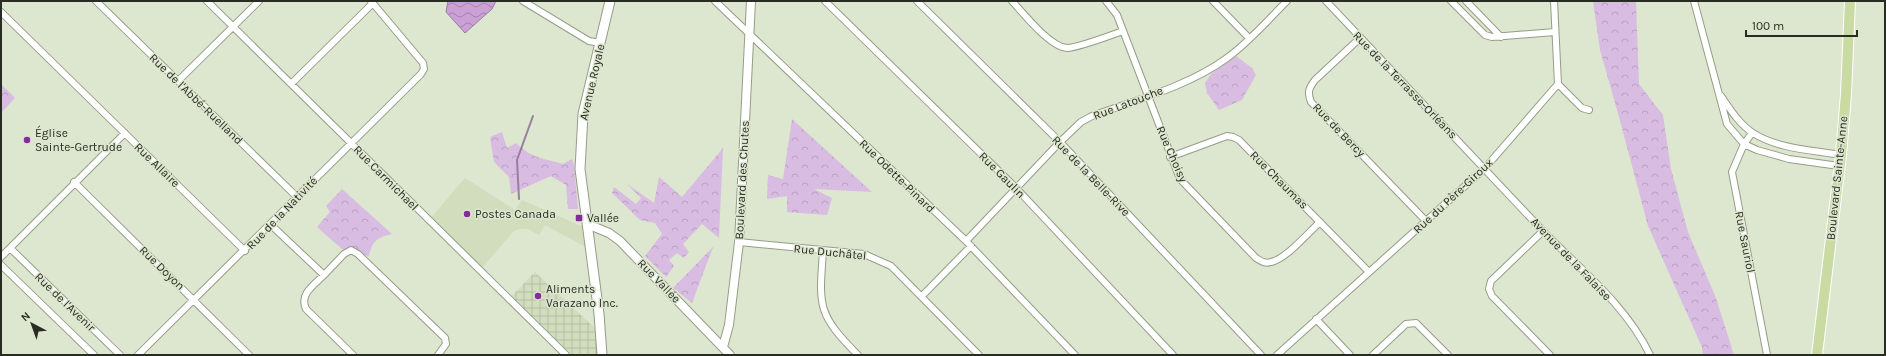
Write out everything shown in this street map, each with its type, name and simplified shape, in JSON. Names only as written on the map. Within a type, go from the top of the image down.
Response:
[{"type":"main road","name":"Avenue Royale","points":[[602,355],[600,314],[580,169],[583,114],[610,1]]},
{"type":"main road","name":"Boulevard Sainte-Anne","points":[[1817,355],[1822,328],[1839,166],[1850,1]]},
{"type":"street","name":"Rue de l'Abbé-Ruelland","points":[[96,1],[297,197]]},
{"type":"street","name":"Rue Carmichael","points":[[207,1],[566,355]]},
{"type":"street","points":[[178,81],[259,1]]},
{"type":"street","points":[[524,1],[589,41],[601,43]]},
{"type":"street","name":"Rue Odette-Pinard","points":[[715,1],[968,244],[1075,355]]},
{"type":"street","name":"Boulevard des Chutes","points":[[724,347],[729,325],[739,242],[751,1]]},
{"type":"street","name":"Rue Gaulin","points":[[825,1],[1016,188],[1174,355]]},
{"type":"street","name":"Rue de la Belle-Rive","points":[[917,1],[1060,142],[1261,355]]},
{"type":"street","points":[[1012,1],[1051,41],[1059,46],[1068,48],[1123,31]]},
{"type":"street","name":"Rue Choisy","points":[[1106,1],[1117,15],[1170,156],[1184,185],[1256,258],[1263,262],[1270,262],[1280,259],[1320,222]]},
{"type":"street","points":[[1213,1],[1249,38]]},
{"type":"street","name":"Rue Latouche","points":[[922,296],[1016,188],[1081,122],[1092,116],[1191,79],[1212,68],[1228,58],[1287,1]]},
{"type":"street","name":"Rue de la Terrasse-Orléans","points":[[1326,1],[1485,168]]},
{"type":"street","points":[[1451,1],[1485,35],[1501,37],[1555,32]]},
{"type":"street","points":[[1466,1],[1501,37]]},
{"type":"street","points":[[1554,1],[1558,84],[1582,108],[1589,110]]},
{"type":"street","points":[[1694,1],[1727,124],[1744,144],[1757,150],[1789,159],[1839,166]]},
{"type":"street","points":[[291,84],[372,2]]},
{"type":"street","name":"Rue de la Nativité","points":[[138,355],[245,251],[297,197],[421,74],[424,69],[423,63],[372,2]]},
{"type":"street","name":"Rue Allaire","points":[[1,12],[245,251]]},
{"type":"street","name":"Rue de Bercy","points":[[1360,38],[1316,80],[1310,87],[1308,94],[1311,102],[1426,221]]},
{"type":"street","name":"Rue du Père-Giroux","points":[[1277,355],[1485,168],[1558,84]]},
{"type":"street","points":[[1718,91],[1738,119],[1752,133],[1773,142],[1791,147],[1840,155]]},
{"type":"street","points":[[1,257],[74,182],[125,133]]},
{"type":"street","name":"Rue Sauriol","points":[[1752,133],[1744,144],[1732,172],[1767,355]]},
{"type":"street","name":"Rue Chaumas","points":[[1170,156],[1227,136],[1234,137],[1239,140],[1369,272]]},
{"type":"street","name":"Avenue de la Falaise","points":[[1485,168],[1543,231],[1625,314],[1641,337],[1650,355]]},
{"type":"street","name":"Rue Doyon","points":[[74,182],[249,355]]},
{"type":"street","name":"Rue Vallée","points":[[587,224],[609,233],[620,241],[724,347]]},
{"type":"street","points":[[270,225],[324,275]]},
{"type":"street","points":[[1543,231],[1491,281],[1489,289],[1492,296],[1550,355]]},
{"type":"street","name":"Rue Duchâtel","points":[[739,242],[864,254],[878,259],[891,266],[979,355]]},
{"type":"street","name":"Rue de l'Avenir","points":[[10,248],[120,355]]},
{"type":"street","points":[[354,355],[306,309],[303,303],[305,294],[344,254],[351,250],[358,254],[445,338],[446,344],[438,355]]},
{"type":"street","points":[[823,251],[822,304],[827,319],[837,334],[858,355]]},
{"type":"street","name":"Rue de l'Avenir","points":[[1,265],[94,355]]},
{"type":"street","points":[[1316,320],[1350,355]]},
{"type":"street","points":[[1373,355],[1406,324],[1412,322],[1416,324],[1448,355]]},
{"type":"street","points":[[724,347],[730,355]]},
{"type":"shaded area","points":[[465,178],[515,210],[522,200],[588,229],[591,250],[545,225],[539,235],[528,229],[520,229],[514,231],[480,270],[429,220]]},
{"type":"shaded area","points":[[535,272],[601,334],[602,355],[566,355],[509,299]]},
{"type":"green space","points":[[1593,1],[1636,1],[1639,84],[1663,115],[1671,169],[1688,232],[1716,298],[1734,355],[1703,355],[1702,347],[1648,226],[1600,50]]},
{"type":"green space","points":[[1236,56],[1252,68],[1256,75],[1242,100],[1219,110],[1207,93],[1205,83],[1211,74]]},
{"type":"green space","points":[[1,84],[15,98],[1,113]]},
{"type":"green space","points":[[792,119],[872,192],[814,189],[832,198],[827,215],[787,212],[787,196],[767,199],[768,175],[783,179]]},
{"type":"green space","points":[[502,132],[507,148],[516,143],[533,155],[563,164],[572,159],[574,165],[578,209],[568,209],[566,185],[551,176],[511,194],[509,177],[494,162],[490,137]]},
{"type":"green space","points":[[723,148],[719,238],[702,224],[683,244],[689,252],[684,258],[677,253],[669,260],[674,266],[666,277],[645,256],[662,234],[655,223],[640,220],[612,193],[614,187],[636,204],[641,198],[627,184],[654,203],[659,177],[682,197]]},
{"type":"green space","points":[[342,189],[392,234],[376,240],[369,256],[342,249],[317,227],[330,212],[326,206]]},
{"type":"green space","points":[[713,247],[692,303],[673,288]]},
{"type":"water","points":[[448,1],[496,1],[492,9],[465,33],[446,12]]},
{"type":"waterway","points":[[519,199],[517,160],[533,116]]},
{"type":"place","name":"Église Sainte-Gertrude","points":[[27,140]]},
{"type":"place","name":"Postes Canada","points":[[467,214]]},
{"type":"place","name":"Vallée","points":[[579,218]]},
{"type":"place","name":"Aliments Varazano Inc.","points":[[538,296]]}]
